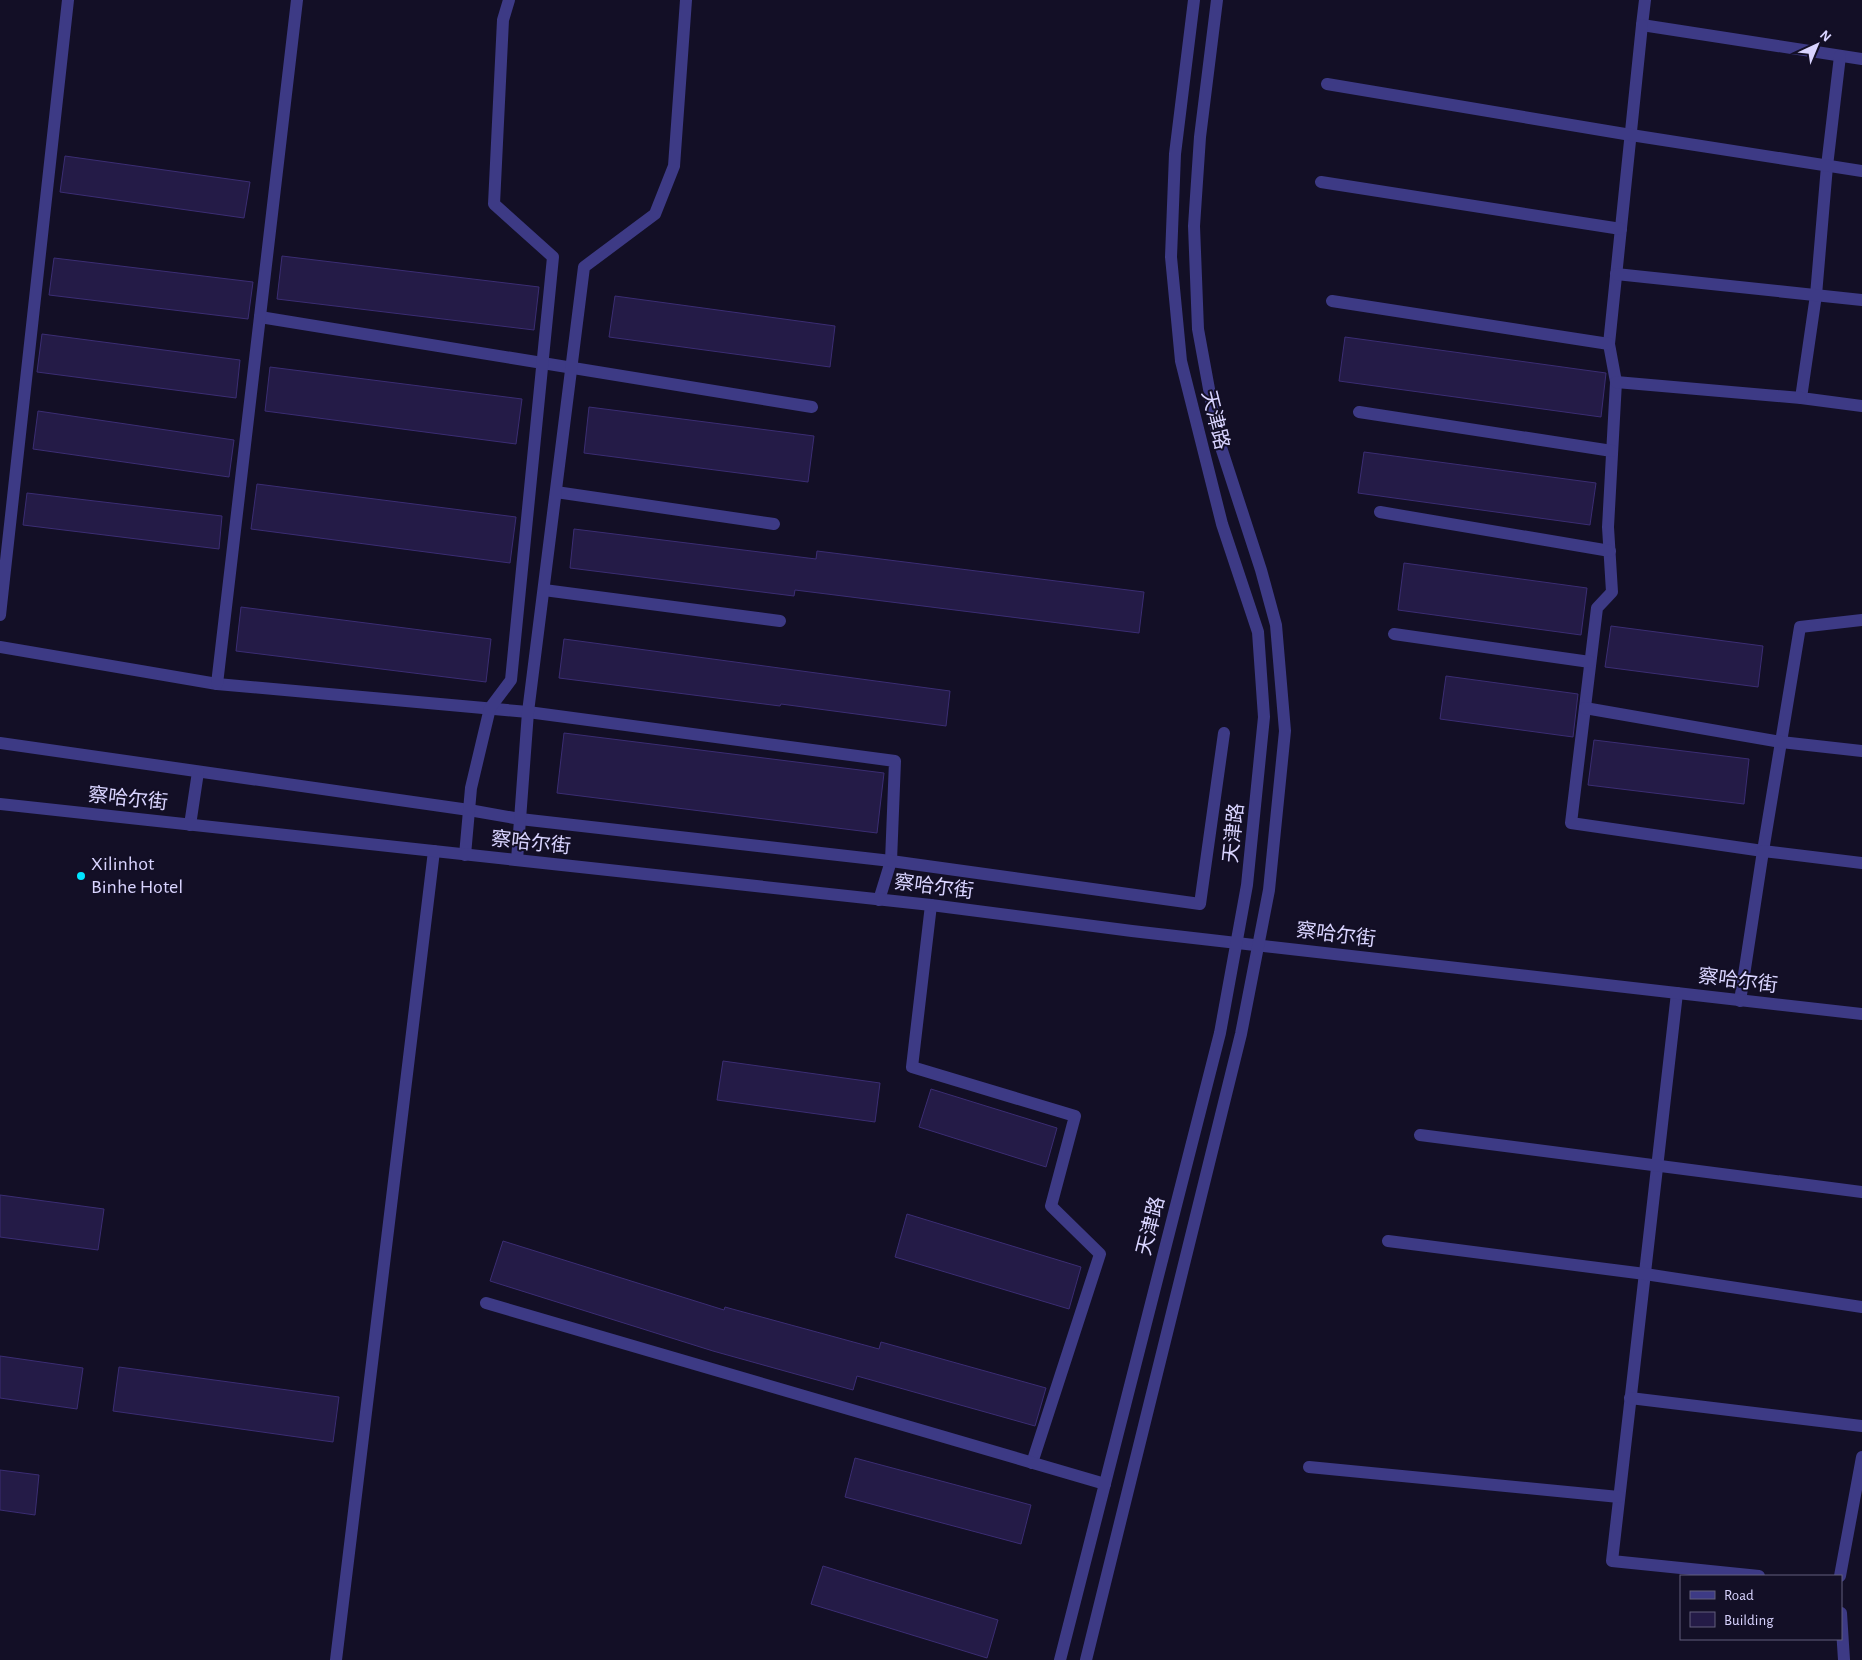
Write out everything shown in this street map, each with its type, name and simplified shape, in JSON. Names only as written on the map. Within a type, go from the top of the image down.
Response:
[{"type":"street","points":[[0,615],[68,0]]},
{"type":"street","points":[[217,684],[297,0]]},
{"type":"street","points":[[465,855],[471,788],[490,708],[512,680],[552,257],[494,204],[503,20],[509,0]]},
{"type":"street","points":[[517,860],[528,712],[584,267],[656,214],[674,166],[686,0]]},
{"type":"street","name":"天津路","points":[[1060,1660],[1220,1033],[1248,885],[1264,717],[1258,632],[1222,524],[1181,361],[1172,257],[1175,154],[1194,0]]},
{"type":"street","name":"天津路","points":[[1086,1660],[1241,1034],[1270,890],[1285,731],[1276,625],[1261,570],[1218,438],[1198,329],[1194,226],[1200,137],[1217,0]]},
{"type":"street","points":[[1645,0],[1609,344],[1616,382],[1608,527],[1612,592],[1597,608],[1571,823],[1763,851],[1862,863]]},
{"type":"street","points":[[1642,25],[1862,59]]},
{"type":"street","points":[[1800,398],[1816,295],[1827,166],[1840,56]]},
{"type":"street","points":[[1327,84],[1630,135],[1862,171]]},
{"type":"street","points":[[1321,182],[1621,229]]},
{"type":"street","points":[[1616,274],[1862,300]]},
{"type":"street","points":[[1332,300],[1609,344]]},
{"type":"street","points":[[260,317],[812,407]]},
{"type":"street","points":[[1616,382],[1800,398],[1862,406]]},
{"type":"street","points":[[1359,412],[1612,451]]},
{"type":"street","points":[[556,492],[774,524]]},
{"type":"street","points":[[1380,512],[1610,551]]},
{"type":"street","points":[[544,590],[780,621]]},
{"type":"street","points":[[1740,1001],[1800,627],[1862,620]]},
{"type":"street","points":[[1394,634],[1590,662]]},
{"type":"street","points":[[0,647],[217,684],[528,712],[895,761],[891,861],[879,900]]},
{"type":"street","points":[[1585,708],[1781,742],[1862,751]]},
{"type":"street","points":[[0,744],[469,810],[520,819],[891,861],[1200,904],[1224,734]]},
{"type":"street","points":[[190,825],[198,772]]},
{"type":"street","name":"察哈尔街","points":[[0,804],[931,905],[1236,943],[1862,1014]]},
{"type":"street","points":[[336,1660],[434,851]]},
{"type":"street","points":[[931,905],[912,1067],[1075,1116],[1050,1206],[1100,1254],[1032,1462]]},
{"type":"street","points":[[1677,993],[1612,1561],[1750,1575]]},
{"type":"street","points":[[1420,1135],[1862,1192]]},
{"type":"street","points":[[1388,1241],[1645,1274],[1862,1307]]},
{"type":"street","points":[[486,1303],[1105,1484]]},
{"type":"street","points":[[1630,1398],[1862,1426]]},
{"type":"street","points":[[1840,1575],[1862,1457]]},
{"type":"street","points":[[1309,1467],[1619,1498]]},
{"type":"street","points":[[1842,1629],[1844,1660]]},
{"type":"building","points":[[65,156],[250,182],[244,218],[60,192]]},
{"type":"building","points":[[282,256],[539,287],[534,330],[277,299]]},
{"type":"building","points":[[54,258],[253,282],[248,319],[49,295]]},
{"type":"building","points":[[615,296],[835,326],[830,367],[609,337]]},
{"type":"building","points":[[42,334],[240,360],[236,398],[37,372]]},
{"type":"building","points":[[1345,337],[1606,373],[1601,417],[1339,381]]},
{"type":"building","points":[[270,367],[522,399],[516,444],[265,411]]},
{"type":"building","points":[[589,407],[814,436],[808,482],[584,453]]},
{"type":"building","points":[[38,411],[234,440],[229,477],[33,449]]},
{"type":"building","points":[[1364,452],[1596,483],[1590,525],[1358,493]]},
{"type":"building","points":[[257,484],[516,517],[510,563],[251,529]]},
{"type":"building","points":[[27,493],[222,516],[219,549],[23,525]]},
{"type":"building","points":[[574,529],[816,559],[817,551],[1144,592],[1139,633],[795,590],[794,596],[570,568]]},
{"type":"building","points":[[1404,563],[1587,588],[1581,635],[1398,610]]},
{"type":"building","points":[[241,607],[491,639],[486,682],[236,651]]},
{"type":"building","points":[[1611,626],[1763,646],[1758,687],[1605,667]]},
{"type":"building","points":[[564,639],[950,691],[946,726],[781,704],[780,706],[559,678]]},
{"type":"building","points":[[1446,676],[1578,694],[1573,737],[1440,719]]},
{"type":"building","points":[[564,733],[884,773],[877,833],[557,793]]},
{"type":"building","points":[[1594,740],[1749,759],[1744,804],[1588,785]]},
{"type":"building","points":[[723,1061],[880,1083],[875,1122],[717,1100]]},
{"type":"building","points":[[931,1089],[1057,1128],[1046,1167],[919,1127]]},
{"type":"building","points":[[0,1195],[104,1209],[98,1250],[0,1237]]},
{"type":"building","points":[[907,1214],[1081,1267],[1069,1309],[895,1257]]},
{"type":"building","points":[[503,1241],[724,1310],[725,1307],[879,1349],[881,1342],[1046,1388],[1035,1426],[857,1376],[853,1390],[713,1351],[490,1281]]},
{"type":"building","points":[[0,1356],[83,1368],[77,1409],[0,1398]]},
{"type":"building","points":[[119,1367],[339,1397],[333,1442],[113,1411]]},
{"type":"building","points":[[855,1458],[1031,1505],[1021,1544],[845,1497]]},
{"type":"building","points":[[0,1470],[39,1475],[35,1515],[0,1510]]},
{"type":"building","points":[[823,1566],[998,1620],[987,1658],[811,1604]]},
{"type":"place","name":"Xilinhot Binhe Hotel","points":[[81,876]]}]
